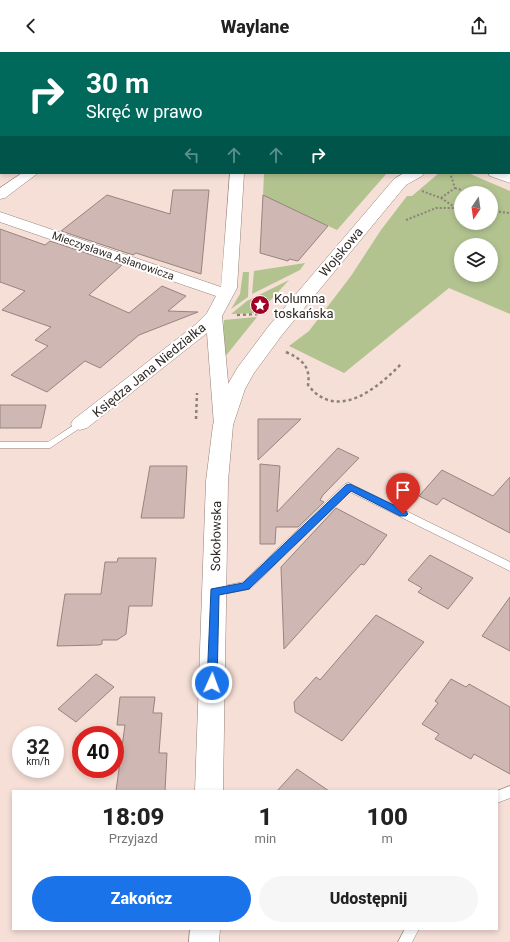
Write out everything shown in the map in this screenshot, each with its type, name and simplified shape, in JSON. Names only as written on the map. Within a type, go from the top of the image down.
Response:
[{"type":"street","points":[[0,195],[30,174]]},
{"type":"street","name":"Księdza Jana Niedziałka","points":[[80,424],[201,329],[223,316],[226,294],[229,288],[237,174]]},
{"type":"street","name":"Wojskowa","points":[[223,425],[235,389],[245,372],[266,344],[399,177],[412,174]]},
{"type":"street","points":[[498,174],[510,179]]},
{"type":"street","name":"Mieczysława Asłanowicza","points":[[0,217],[226,294]]},
{"type":"street","points":[[223,316],[223,425]]},
{"type":"street","name":"Sokołowska","points":[[209,790],[217,481],[223,425]]},
{"type":"street","points":[[204,942],[205,930]]},
{"type":"lane","points":[[0,445],[50,444],[80,424]]},
{"type":"lane","points":[[214,592],[246,586],[350,487],[510,567]]},
{"type":"lane","points":[[498,797],[510,792]]},
{"type":"lane","points":[[405,942],[411,930]]},
{"type":"path","points":[[450,174],[454,186]]},
{"type":"path","points":[[441,198],[454,189]]},
{"type":"path","points":[[418,190],[441,198],[454,207]]},
{"type":"path","points":[[406,220],[436,208],[454,208]]},
{"type":"path","points":[[498,212],[510,213]]},
{"type":"path","points":[[223,316],[261,314]]},
{"type":"path","points":[[266,344],[292,354],[307,364],[310,372],[308,385],[318,396],[328,400],[357,400],[382,384],[402,363]]},
{"type":"green space","points":[[264,174],[386,174],[337,230],[263,196]]},
{"type":"green space","points":[[438,174],[470,174],[510,191],[510,314],[449,288],[344,373],[289,346],[309,331],[351,276],[381,230],[407,196],[412,196]]},
{"type":"green space","points":[[305,263],[300,270],[252,294],[254,271]]},
{"type":"green space","points":[[243,272],[249,272],[248,297],[231,309],[240,294]]},
{"type":"green space","points":[[289,280],[267,304],[255,303],[254,308],[263,309],[259,313],[231,314],[247,301]]},
{"type":"green space","points":[[257,317],[224,358],[222,338],[224,320]]},
{"type":"building","points":[[173,190],[209,190],[201,274],[136,253],[133,255],[61,231],[107,195],[170,214]]},
{"type":"building","points":[[263,195],[328,226],[298,261],[289,259],[288,261],[260,253]]},
{"type":"building","points":[[0,229],[45,245],[50,241],[122,265],[89,295],[129,313],[162,286],[186,296],[168,311],[198,312],[139,335],[100,368],[85,361],[47,392],[11,375],[48,346],[35,340],[51,327],[2,310],[25,291],[0,282]]},
{"type":"building","points":[[0,405],[46,405],[41,428],[0,428]]},
{"type":"building","points":[[258,419],[301,419],[258,460]]},
{"type":"building","points":[[338,448],[359,458],[323,495],[320,500],[324,502],[298,527],[276,527],[275,544],[260,544],[260,464],[280,466],[277,512]]},
{"type":"building","points":[[150,466],[187,466],[184,518],[141,518]]},
{"type":"building","points":[[442,470],[493,496],[510,477],[510,533],[443,498],[437,505],[419,496]]},
{"type":"building","points":[[336,508],[387,535],[364,565],[361,564],[284,649],[281,567]]},
{"type":"building","points":[[430,555],[473,578],[448,609],[418,592],[422,588],[408,580]]},
{"type":"building","points":[[118,558],[156,558],[152,606],[129,606],[126,634],[117,640],[102,640],[102,644],[99,645],[57,646],[65,594],[101,594],[105,562],[117,562]]},
{"type":"building","points":[[510,597],[510,651],[482,636]]},
{"type":"building","points":[[376,615],[424,642],[342,741],[295,712],[294,702],[316,677],[320,680]]},
{"type":"building","points":[[96,674],[114,687],[76,722],[58,709]]},
{"type":"building","points":[[451,679],[466,687],[469,684],[510,707],[510,774],[474,754],[471,759],[435,739],[439,734],[422,724],[438,703],[435,701]]},
{"type":"building","points":[[120,697],[155,697],[153,713],[162,713],[159,753],[167,753],[165,790],[116,790],[118,778],[124,778],[125,725],[117,725]]},
{"type":"building","points":[[297,769],[328,790],[278,790]]},
{"type":"place","name":"Kolumna toskańska","points":[[260,305]]},
{"type":"route","points":[[212,683],[214,592],[246,586],[350,487],[403,514]]}]
